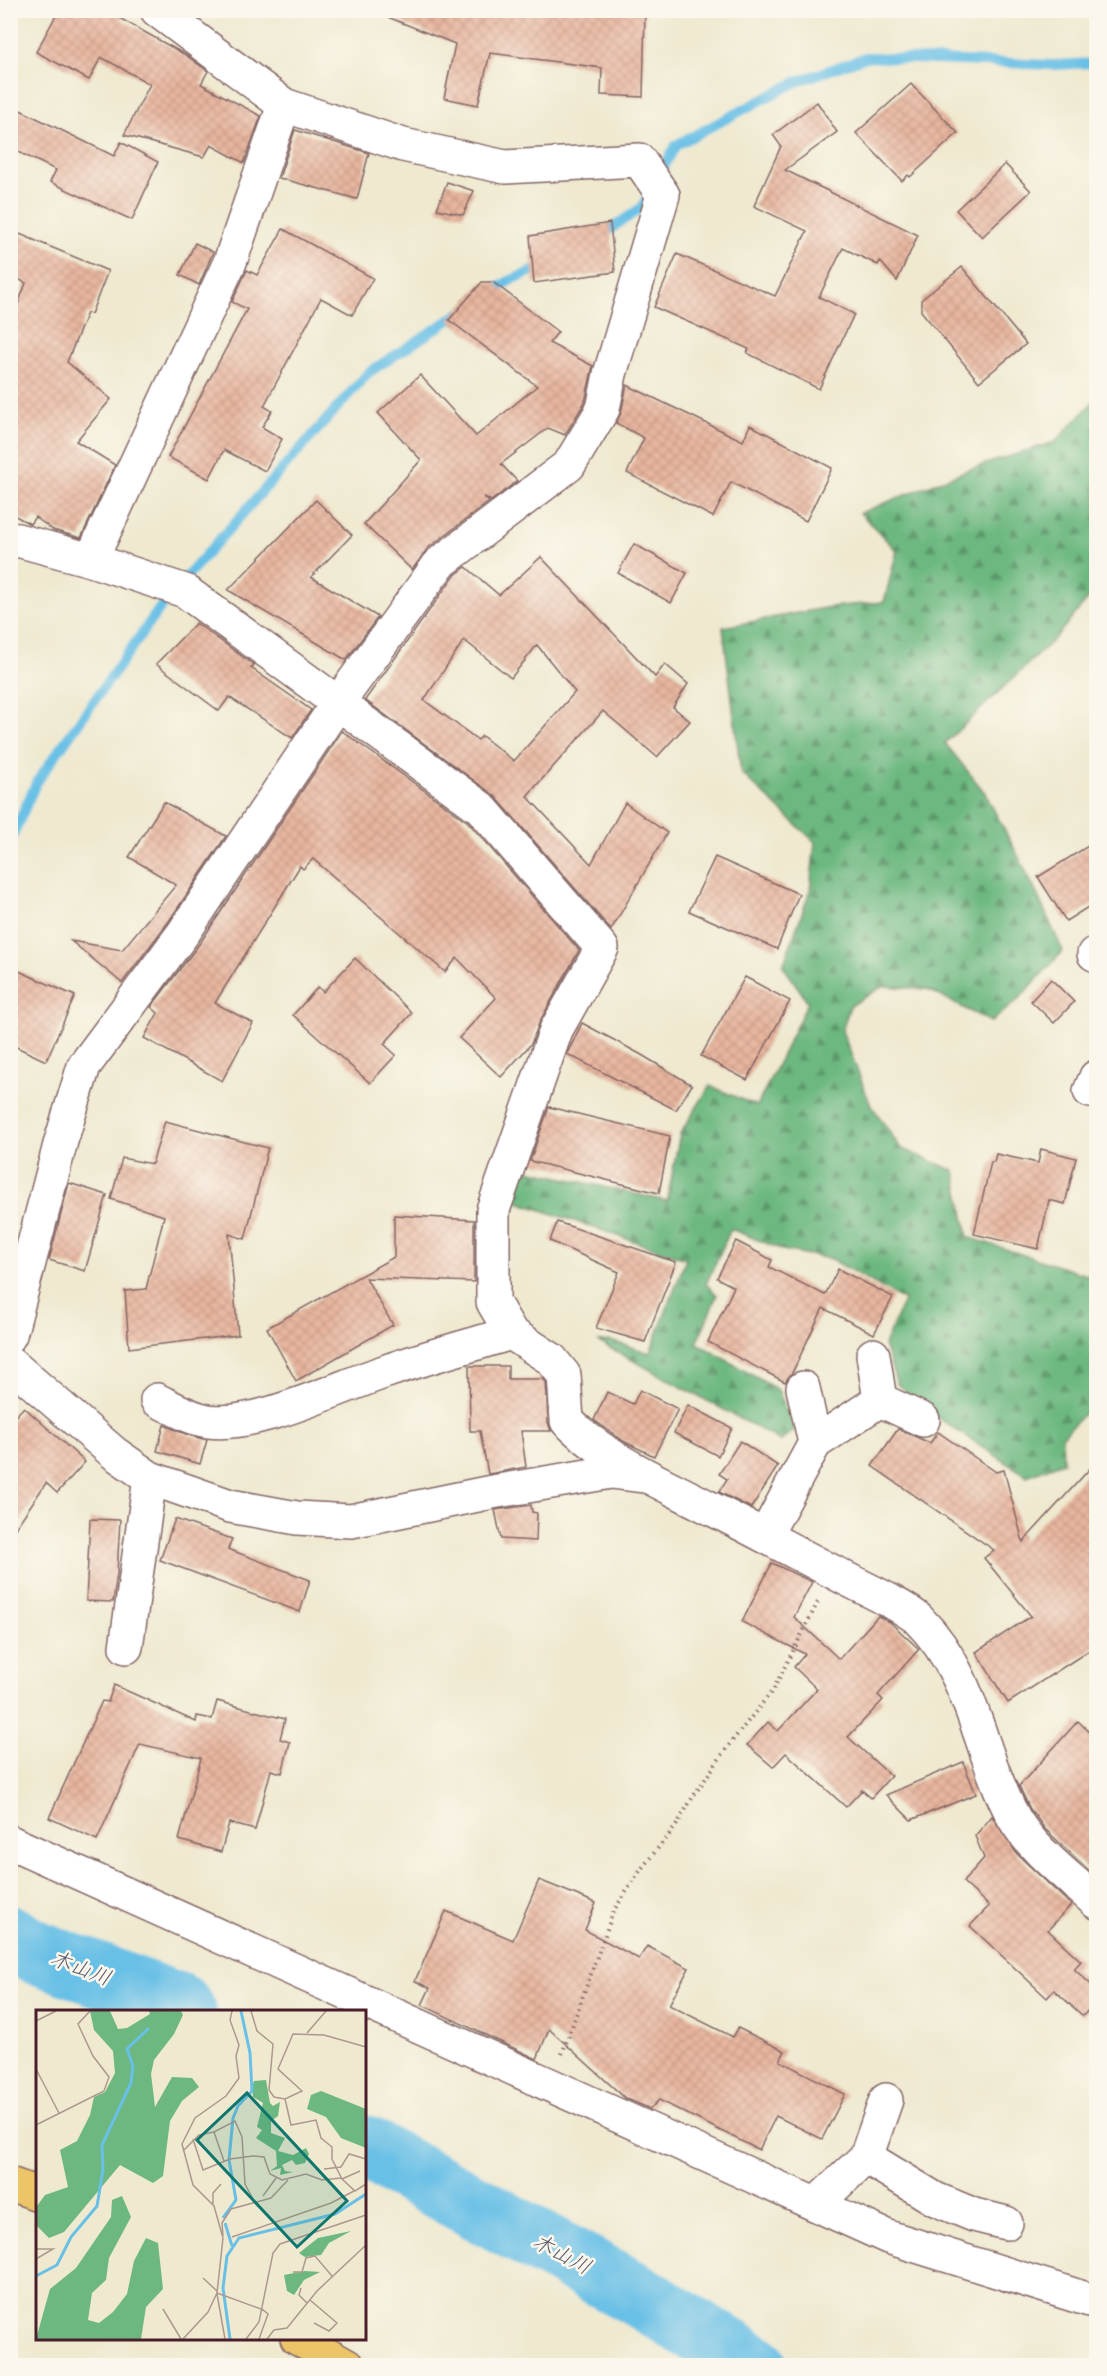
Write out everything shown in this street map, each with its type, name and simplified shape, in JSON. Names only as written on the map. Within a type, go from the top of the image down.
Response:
[{"type":"main road","points":[[10,2184],[36,2193]]},
{"type":"main road","points":[[301,2340],[347,2366]]},
{"type":"street","points":[[10,1335],[61,1141],[84,1066],[196,914],[338,703],[440,562],[569,465],[603,409],[610,374],[663,195],[639,160],[505,167],[403,144],[284,105],[158,10]]},
{"type":"street","points":[[91,560],[230,262],[284,105]]},
{"type":"street","points":[[10,538],[91,560],[185,591],[481,808],[602,948],[556,1030],[493,1210],[494,1302],[511,1333],[551,1359],[564,1376],[567,1421],[585,1439],[604,1452],[916,1618],[946,1652],[962,1682],[998,1786],[1016,1820],[1039,1848],[1096,1902]]},
{"type":"street","points":[[157,1400],[180,1412],[208,1421],[237,1421],[267,1414],[385,1371],[511,1333]]},
{"type":"street","points":[[873,1355],[880,1400]]},
{"type":"street","points":[[10,1363],[114,1453],[150,1478],[230,1506],[297,1518],[351,1521],[492,1492],[611,1472],[651,1477]]},
{"type":"street","points":[[804,1388],[815,1443]]},
{"type":"street","points":[[765,1536],[815,1443],[880,1400]]},
{"type":"street","points":[[880,1400],[923,1420]]},
{"type":"street","points":[[126,1647],[150,1478]]},
{"type":"street","points":[[10,1842],[888,2237],[1096,2302]]},
{"type":"street","points":[[816,2204],[866,2157],[886,2100]]},
{"type":"street","points":[[866,2157],[935,2199],[974,2215],[1006,2223]]},
{"type":"path","points":[[550,2085],[614,1910],[642,1868],[676,1826],[694,1795],[729,1745],[772,1690],[834,1573]]},
{"type":"green space","points":[[1096,399],[1096,592],[1055,638],[945,743],[985,793],[1028,875],[1063,951],[1018,1000],[991,1022],[927,989],[883,986],[850,1006],[842,1031],[870,1103],[900,1148],[955,1171],[968,1237],[1096,1278],[1096,1405],[1094,1403],[1062,1437],[1063,1462],[1027,1476],[933,1415],[897,1384],[884,1345],[904,1300],[831,1259],[783,1250],[731,1229],[706,1284],[717,1295],[697,1343],[778,1390],[795,1430],[781,1441],[599,1342],[611,1341],[650,1353],[686,1259],[515,1201],[523,1169],[667,1201],[680,1134],[710,1086],[757,1106],[808,1002],[783,966],[810,891],[815,842],[741,773],[723,627],[830,607],[884,602],[897,551],[860,513],[970,469],[1055,442]]},
{"type":"building","points":[[59,10],[126,10],[121,19],[184,54],[208,71],[201,84],[261,116],[244,163],[211,145],[204,157],[124,135],[150,84],[101,57],[89,80],[36,52]]},
{"type":"building","points":[[375,10],[645,10],[643,97],[601,95],[602,68],[490,53],[478,105],[444,98],[455,44],[375,12]]},
{"type":"building","points":[[911,84],[958,133],[910,177],[908,175],[902,181],[856,133]]},
{"type":"building","points":[[817,102],[837,132],[785,170],[918,235],[897,281],[880,261],[878,265],[843,248],[819,297],[854,314],[819,389],[747,353],[749,349],[654,307],[677,254],[775,296],[807,231],[754,206],[781,146],[773,135]]},
{"type":"building","points":[[10,105],[114,156],[121,142],[158,162],[132,220],[50,182],[56,170],[10,148]]},
{"type":"building","points":[[295,130],[369,153],[357,199],[279,178]]},
{"type":"building","points":[[1005,164],[1031,191],[982,237],[956,210]]},
{"type":"building","points":[[447,182],[474,191],[463,215],[437,209]]},
{"type":"building","points":[[610,223],[615,272],[534,283],[530,236]]},
{"type":"building","points":[[283,229],[373,278],[352,315],[321,298],[264,406],[272,411],[262,427],[282,439],[265,471],[224,450],[209,479],[168,457],[247,309],[232,302],[247,270],[257,275]]},
{"type":"building","points":[[10,230],[108,271],[91,314],[87,313],[67,362],[111,399],[76,441],[115,465],[81,538],[53,530],[35,517],[30,524],[10,513],[10,325],[26,283],[10,275]]},
{"type":"building","points":[[195,243],[213,252],[199,285],[180,275]]},
{"type":"building","points":[[962,267],[1026,344],[979,382],[921,311],[921,300]]},
{"type":"building","points":[[482,282],[493,282],[558,332],[549,343],[593,366],[585,402],[565,435],[548,428],[501,464],[517,481],[491,501],[483,496],[489,502],[428,548],[412,570],[364,524],[421,460],[378,413],[420,375],[476,436],[537,386],[449,320]]},
{"type":"building","points":[[627,385],[743,441],[750,425],[832,468],[806,521],[731,482],[713,517],[627,473],[644,438],[616,423],[621,413]]},
{"type":"building","points":[[316,500],[352,535],[311,577],[378,617],[346,660],[228,590]]},
{"type":"building","points":[[634,544],[687,573],[671,603],[618,573]]},
{"type":"building","points":[[541,557],[655,677],[665,664],[688,684],[673,707],[690,721],[657,757],[603,711],[527,796],[591,864],[625,803],[667,833],[611,930],[495,796],[365,700],[454,576],[466,567],[499,595]],"holes":[[[464,640],[511,678],[537,645],[575,692],[514,761],[482,736],[478,740],[424,700]]]},
{"type":"building","points":[[196,623],[254,665],[251,668],[311,710],[292,738],[229,697],[219,711],[156,664]]},
{"type":"building","points":[[342,731],[468,822],[579,950],[540,1021],[531,1044],[501,1077],[459,1038],[496,998],[457,958],[445,972],[313,859],[303,869],[300,866],[215,1003],[253,1023],[222,1081],[144,1038],[158,1013],[151,1007],[200,943]]},
{"type":"building","points":[[164,802],[226,836],[169,921],[122,983],[71,941],[122,950],[176,885],[129,857]]},
{"type":"building","points":[[1096,841],[1096,902],[1066,921],[1038,877]]},
{"type":"building","points":[[715,857],[799,894],[777,949],[689,911]]},
{"type":"building","points":[[355,958],[412,1013],[384,1044],[396,1055],[370,1083],[293,1015],[318,987],[323,992]]},
{"type":"building","points":[[10,967],[75,996],[46,1061],[10,1044]]},
{"type":"building","points":[[745,977],[790,1001],[747,1080],[701,1056]]},
{"type":"building","points":[[1051,979],[1074,1002],[1054,1023],[1031,1001]]},
{"type":"building","points":[[582,1023],[692,1085],[676,1110],[567,1054]]},
{"type":"building","points":[[549,1107],[670,1136],[659,1193],[530,1161]]},
{"type":"building","points":[[165,1121],[268,1148],[245,1239],[229,1234],[238,1335],[129,1348],[125,1291],[146,1289],[164,1216],[111,1199],[122,1158],[152,1164]]},
{"type":"building","points":[[1041,1149],[1076,1158],[1065,1204],[1049,1200],[1038,1249],[974,1234],[991,1162],[994,1162],[996,1154],[1038,1163]]},
{"type":"building","points":[[69,1183],[107,1195],[85,1271],[49,1260]]},
{"type":"building","points":[[394,1215],[474,1220],[474,1282],[366,1278],[393,1325],[296,1381],[267,1328],[394,1257]]},
{"type":"building","points":[[557,1222],[676,1262],[645,1342],[596,1328],[619,1272],[550,1241]]},
{"type":"building","points":[[736,1241],[772,1260],[769,1267],[825,1295],[838,1269],[893,1297],[874,1334],[823,1308],[792,1373],[785,1382],[708,1342],[734,1287],[717,1278]]},
{"type":"building","points":[[469,1366],[508,1366],[508,1379],[543,1379],[546,1382],[548,1422],[551,1431],[521,1431],[526,1467],[488,1474],[480,1431],[470,1431]]},
{"type":"building","points":[[640,1390],[678,1409],[654,1456],[625,1442],[594,1420],[607,1392],[633,1404]]},
{"type":"building","points":[[688,1405],[732,1428],[718,1456],[674,1433]]},
{"type":"building","points":[[24,1407],[85,1462],[57,1493],[46,1483],[10,1536],[10,1422]]},
{"type":"building","points":[[164,1425],[207,1440],[200,1464],[157,1451]]},
{"type":"building","points":[[898,1429],[930,1443],[938,1432],[996,1472],[1004,1470],[1023,1542],[1096,1462],[1096,1646],[1008,1703],[976,1652],[1031,1616],[984,1558],[994,1550],[872,1466]]},
{"type":"building","points":[[740,1441],[778,1466],[751,1508],[719,1492],[727,1479],[719,1474]]},
{"type":"building","points":[[531,1505],[532,1512],[537,1513],[536,1541],[501,1539],[495,1510]]},
{"type":"building","points":[[90,1519],[120,1520],[113,1602],[86,1601]]},
{"type":"building","points":[[175,1519],[232,1539],[228,1549],[310,1580],[300,1612],[160,1560]]},
{"type":"building","points":[[772,1563],[812,1582],[794,1617],[839,1659],[878,1616],[890,1622],[919,1649],[878,1695],[883,1700],[848,1737],[891,1776],[871,1798],[862,1790],[846,1807],[786,1753],[773,1767],[747,1745],[768,1722],[778,1731],[817,1689],[794,1667],[805,1654],[742,1622]]},
{"type":"building","points":[[114,1685],[196,1722],[197,1716],[212,1719],[217,1701],[285,1719],[280,1739],[290,1742],[282,1773],[271,1770],[255,1830],[229,1823],[221,1852],[179,1840],[201,1758],[140,1744],[97,1840],[49,1818],[102,1701],[108,1702]]},
{"type":"building","points":[[1078,1721],[1096,1738],[1096,1877],[1045,1829],[1030,1809],[1019,1786]]},
{"type":"building","points":[[963,1762],[976,1794],[911,1820],[886,1795]]},
{"type":"building","points":[[992,1816],[1017,1854],[1071,1905],[1048,1930],[1081,1961],[1074,1969],[1096,1989],[1096,2001],[1083,2016],[1054,1990],[1047,1998],[970,1926],[989,1906],[963,1882],[984,1858],[975,1836]]},
{"type":"building","points":[[539,1880],[596,1903],[585,1930],[639,1959],[647,1946],[689,1968],[669,2005],[733,2037],[738,2028],[785,2051],[780,2061],[845,2094],[822,2139],[776,2116],[759,2150],[659,2100],[650,2109],[625,2098],[549,2029],[537,2059],[422,2005],[430,1988],[415,1981],[446,1911],[513,1940]]},
{"type":"waterway","points":[[657,179],[676,145],[796,82],[866,57],[1052,65],[1096,63]]},
{"type":"waterway","points":[[599,237],[641,208],[650,193]]},
{"type":"waterway","points":[[488,295],[509,281],[546,265]]},
{"type":"waterway","points":[[10,842],[36,783],[164,602],[368,373],[460,313]]},
{"type":"waterway","name":"木山川","points":[[10,1937],[34,1951],[179,2005],[183,2010]]},
{"type":"waterway","name":"木山川","points":[[366,2148],[636,2294],[756,2366]]}]
